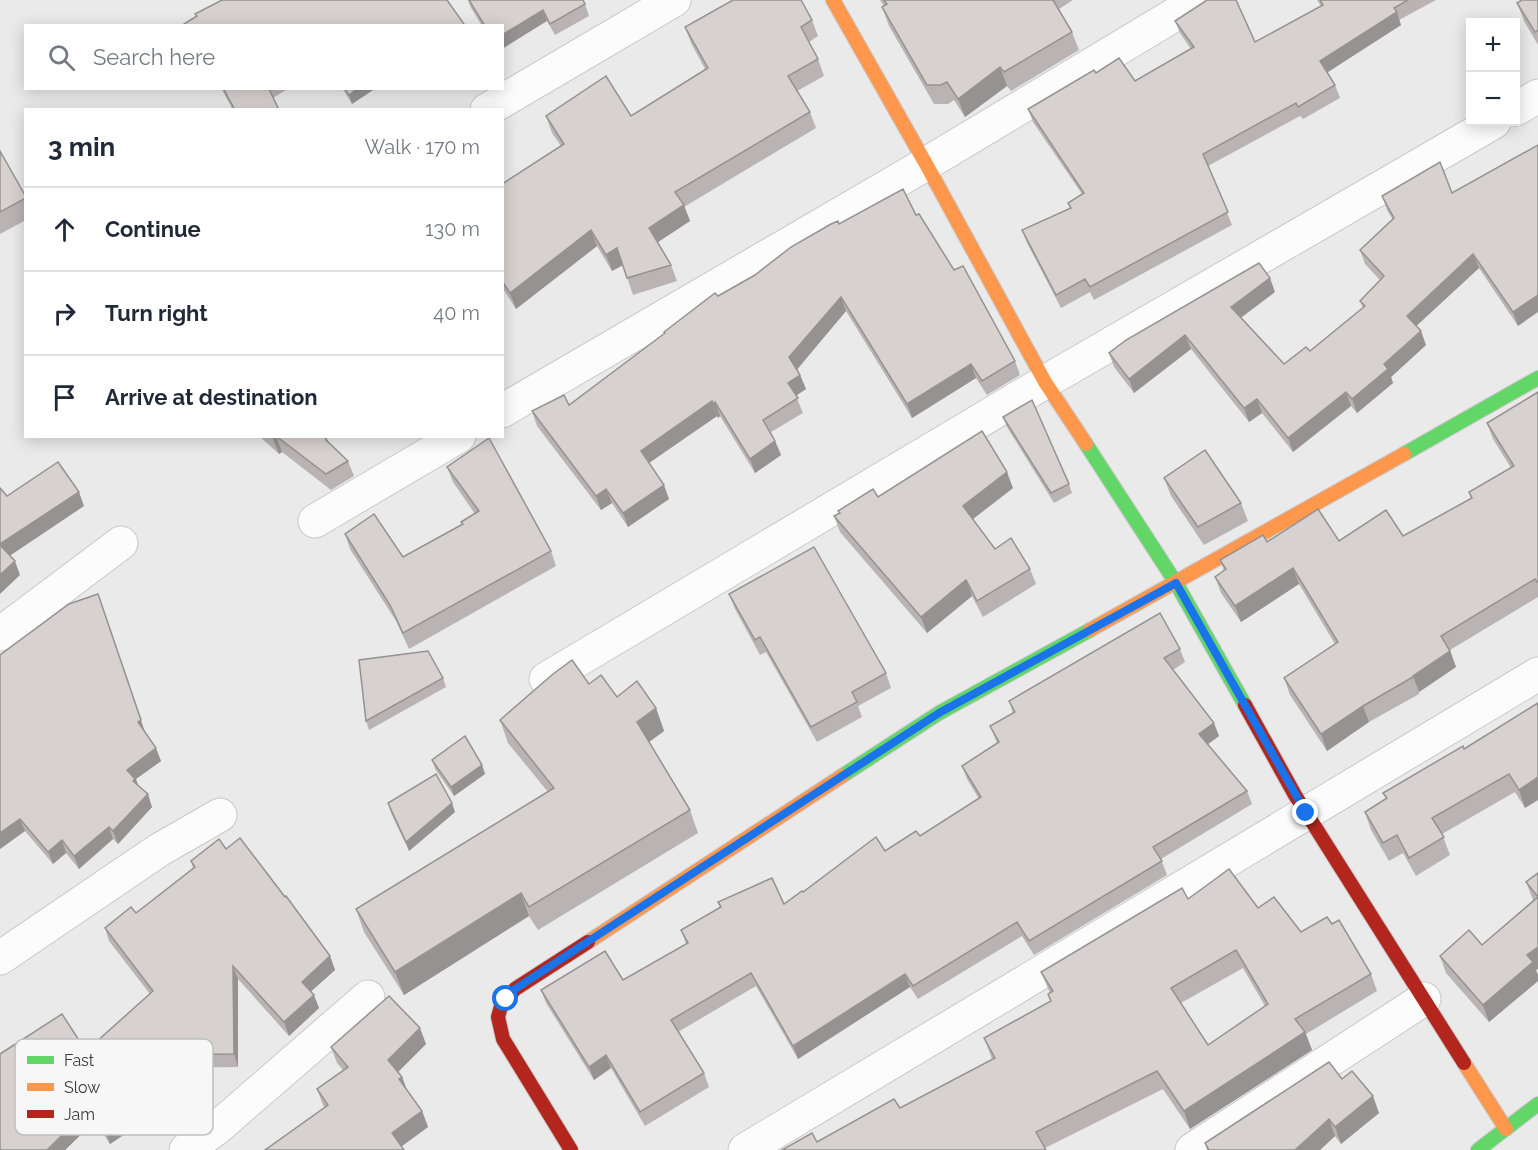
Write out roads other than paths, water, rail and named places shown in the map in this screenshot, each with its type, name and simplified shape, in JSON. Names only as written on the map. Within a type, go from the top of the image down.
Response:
[{"type":"main road","points":[[833,0],[1045,382],[1176,583],[1306,813],[1506,1129]]},
{"type":"main road","points":[[571,1150],[502,1039],[497,1023],[500,1007],[515,989],[939,713],[1176,583],[1538,378]]},
{"type":"main road","points":[[1478,1150],[1538,1104]]},
{"type":"street","points":[[490,108],[674,0]]},
{"type":"street","points":[[504,410],[926,164],[1199,0]]},
{"type":"street","points":[[1520,106],[1538,96]]},
{"type":"street","points":[[546,679],[1045,382],[1487,126]]},
{"type":"street","points":[[315,521],[456,438]]},
{"type":"street","points":[[0,634],[121,543]]},
{"type":"street","points":[[745,1150],[1538,674]]},
{"type":"street","points":[[0,958],[159,850],[220,815]]},
{"type":"street","points":[[213,1131],[368,997]]},
{"type":"street","points":[[1192,1150],[1424,999]]},
{"type":"street","points":[[186,1150],[207,1135]]}]
